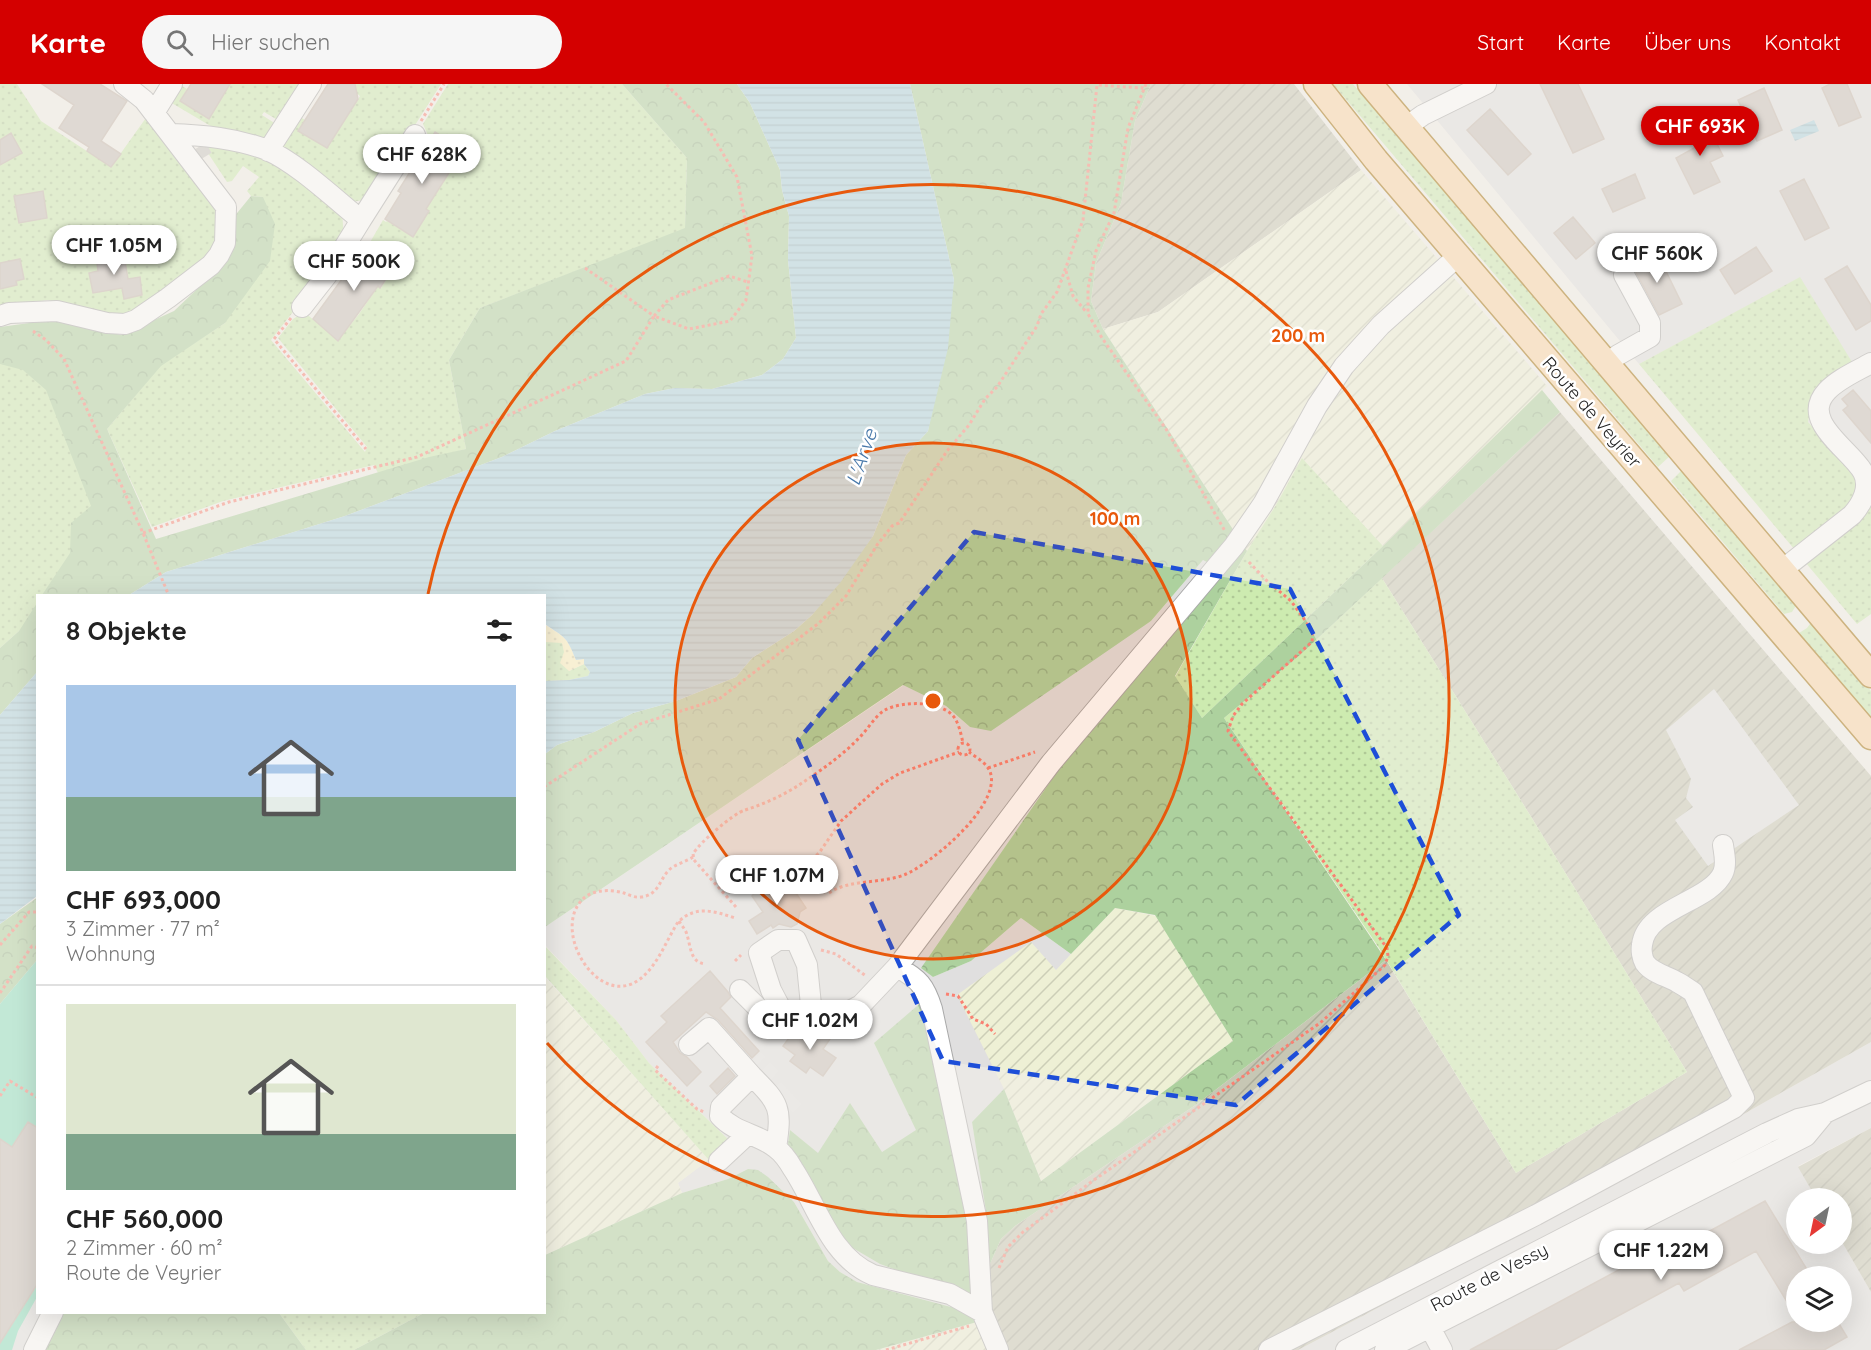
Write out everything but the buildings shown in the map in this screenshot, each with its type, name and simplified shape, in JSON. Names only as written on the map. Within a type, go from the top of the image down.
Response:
[{"type":"main road","name":"Route de Veyrier","points":[[1316,84],[1376,160],[1871,737]]},
{"type":"main road","points":[[1370,84],[1871,675]]},
{"type":"main road","points":[[1779,629],[1793,625],[1805,614],[1810,603]]},
{"type":"street","points":[[0,316],[9,313],[57,312],[107,323],[125,324],[136,320],[160,304],[211,265],[219,255],[225,243],[226,207],[149,106],[124,84]]},
{"type":"street","points":[[149,106],[172,84]]},
{"type":"street","points":[[268,151],[311,84]]},
{"type":"street","points":[[1406,127],[1423,114],[1486,84]]},
{"type":"street","points":[[170,134],[212,136],[268,151],[300,171],[361,220]]},
{"type":"street","points":[[302,307],[327,275],[415,135]]},
{"type":"street","points":[[740,990],[765,1015],[782,1011],[833,1018],[861,1005],[879,987],[897,967],[1051,763],[1234,546],[1263,504],[1317,406],[1344,366],[1381,325],[1458,255]]},
{"type":"street","points":[[1607,364],[1650,337],[1650,323],[1624,275]]},
{"type":"street","points":[[1782,570],[1860,507],[1865,495],[1863,473],[1826,430],[1820,416],[1820,406],[1822,397],[1829,388],[1871,363]]},
{"type":"street","points":[[1269,1350],[1546,1209],[1734,1108],[1744,1098],[1693,992],[1653,970],[1644,962],[1641,950],[1643,937],[1661,917],[1715,884],[1723,873],[1725,864],[1723,845]]},
{"type":"street","points":[[782,1011],[771,990],[759,953],[778,940],[796,939],[807,964],[812,1015]]},
{"type":"street","points":[[897,967],[917,979],[926,993],[977,1221],[983,1317],[998,1350]]},
{"type":"street","points":[[689,1045],[709,1028],[771,1095],[777,1107],[780,1123],[776,1148]]},
{"type":"street","points":[[752,1076],[720,1110],[720,1116],[725,1122],[776,1148],[798,1176],[836,1245],[857,1267],[879,1277],[950,1294],[983,1317]]},
{"type":"street","name":"Route de Vessy","points":[[1347,1350],[1426,1320],[1806,1136],[1826,1113],[1871,1091]]},
{"type":"street","points":[[719,1161],[748,1134]]},
{"type":"street","points":[[34,1350],[52,1314]]},
{"type":"street","points":[[1426,1320],[1442,1350]]},
{"type":"street","name":"Route de Vessy","points":[[1385,1350],[1426,1320]]},
{"type":"path","points":[[415,135],[416,129],[444,84]]},
{"type":"path","points":[[585,268],[654,316],[688,329],[730,321],[746,300],[752,256],[737,177],[704,122],[666,84]]},
{"type":"path","points":[[546,785],[640,724],[719,699],[819,623],[846,596],[877,545],[906,513],[947,451],[969,425],[985,399],[997,387],[1057,292],[1083,220],[1097,86],[1142,88],[1144,84]]},
{"type":"path","points":[[1088,314],[1088,288],[1096,251],[1114,213],[1128,128],[1144,84]]},
{"type":"path","points":[[997,1275],[1008,1247],[1023,1232],[1102,1174],[1320,1023],[1385,965],[1388,956],[1387,948],[1228,731],[1233,716],[1242,704],[1312,642],[1313,631],[1291,601],[1266,580],[1234,546],[1166,429],[1102,338],[1088,314],[1073,296],[1065,270]]},
{"type":"path","points":[[143,533],[230,502],[417,457],[626,361],[654,316],[668,300],[729,276],[748,282]]},
{"type":"path","points":[[302,307],[274,339],[366,449]]},
{"type":"path","points":[[27,327],[46,340],[64,359],[168,594]]},
{"type":"path","points":[[735,918],[707,910],[696,911],[679,921],[650,970],[633,983],[620,986],[605,982],[587,969],[579,956],[573,926],[575,911],[581,901],[591,894],[599,891],[615,891],[638,898],[658,889],[672,868],[693,857],[694,852],[706,838],[742,811],[784,794],[831,762],[861,737],[880,714],[888,709],[911,704],[942,709],[956,720],[963,743],[970,746],[969,752]]},
{"type":"path","points":[[959,752],[959,747],[963,743]]},
{"type":"path","points":[[988,768],[1042,750]]},
{"type":"path","points":[[807,863],[819,852],[841,820],[882,783],[900,773],[959,752],[963,755],[969,752]]},
{"type":"path","points":[[829,893],[843,885],[872,883],[904,874],[931,857],[962,831],[984,803],[991,785],[988,768],[969,752]]},
{"type":"path","points":[[693,857],[736,907]]},
{"type":"path","points":[[0,945],[29,912],[36,912]]},
{"type":"path","points":[[679,921],[687,934],[693,957],[700,964],[705,964]]},
{"type":"path","points":[[0,993],[32,945],[36,947]]},
{"type":"path","points":[[801,951],[816,949],[836,954],[879,987]]},
{"type":"path","points":[[926,993],[958,996],[973,1019],[986,1024],[995,1034]]},
{"type":"path","points":[[658,1066],[655,1070],[702,1112],[720,1110]]},
{"type":"path","points":[[0,1096],[10,1081],[36,1097]]},
{"type":"path","points":[[689,1101],[692,1097]]},
{"type":"path","points":[[886,1350],[983,1317]]},
{"type":"highlighted area","points":[[974,532],[1290,589],[1459,915],[1236,1105],[943,1061],[798,740]]},
{"type":"shaded area","points":[[1151,84],[1294,84],[1361,170],[1158,312],[1103,329],[1091,301],[1096,263],[1121,203],[1135,121]]},
{"type":"shaded area","points":[[1407,84],[1871,84],[1871,490],[1808,422],[1815,388],[1800,278],[1639,364]]},
{"type":"shaded area","points":[[1361,170],[1547,386],[1383,546],[1302,458],[1247,551],[1103,329],[1158,312]]},
{"type":"shaded area","points":[[1560,412],[1871,776],[1871,1042],[1719,1128],[1298,1350],[1005,1350],[992,1320],[986,1273],[1001,1239],[1015,1226],[1197,1104],[1386,960],[1516,1173],[1687,1072],[1382,578]]},
{"type":"shaded area","points":[[1203,560],[1223,570],[1066,759],[922,968],[933,977],[971,961],[1021,918],[1071,954],[1056,971],[1087,1019],[972,1122],[988,1218],[969,1215],[874,1043],[917,1130],[882,1152],[817,1153],[790,1130],[810,1179],[851,1247],[880,1264],[959,1293],[951,1307],[857,1282],[840,1272],[828,1261],[794,1202],[748,1169],[728,1179],[682,1193],[678,1183],[731,1142],[649,1063],[616,1020],[546,946],[546,926],[904,685],[946,706],[970,727],[1151,621]]},
{"type":"shaded area","points":[[1714,689],[1799,805],[1708,866],[1675,820],[1693,807],[1686,798],[1691,779],[1666,730]]},
{"type":"shaded area","points":[[1115,908],[1156,916],[1233,1041],[1041,1181],[1004,1089],[957,995],[1031,942],[1056,970]]},
{"type":"shaded area","points":[[546,978],[709,1160],[678,1183],[682,1193],[546,1255]]},
{"type":"shaded area","points":[[1871,1042],[1871,1128],[1798,1166],[1810,1188],[1786,1188],[1786,1254],[1849,1254],[1871,1292],[1871,1350],[1298,1350],[1719,1128]]},
{"type":"shaded area","points":[[761,1052],[766,1057],[756,1066],[761,1071],[770,1062],[779,1071],[770,1081],[775,1086],[781,1082],[802,1104],[793,1113],[745,1067]]},
{"type":"shaded area","points":[[1871,1128],[1871,1292],[1849,1254],[1852,1254],[1852,1188],[1810,1188],[1798,1167]]},
{"type":"shaded area","points":[[36,1299],[36,1314],[42,1314],[31,1334],[26,1350],[12,1350],[18,1331]]},
{"type":"shaded area","points":[[977,1322],[992,1350],[876,1350]]},
{"type":"green space","points":[[0,84],[17,84],[41,121],[111,167],[148,115],[218,206],[220,237],[204,262],[126,318],[110,317],[48,300],[0,306]]},
{"type":"green space","points":[[179,84],[187,89],[180,101],[209,118],[230,84],[305,84],[281,122],[264,112],[262,115],[279,126],[269,142],[219,131],[170,102]]},
{"type":"green space","points":[[342,84],[441,84],[405,141],[363,200],[347,203],[278,151],[295,114],[305,120],[307,117],[335,135],[360,96]]},
{"type":"green space","points":[[448,84],[622,84],[687,158],[685,229],[480,308],[449,360],[466,449],[378,473],[374,465],[223,501],[152,527],[107,429],[161,365],[225,323],[263,197],[251,196],[247,191],[259,177],[243,166],[232,181],[227,182],[202,144],[266,156],[342,211],[344,239],[311,289],[271,340],[365,452],[367,447],[278,338],[293,319],[304,312],[338,340],[378,286],[381,288],[397,262],[369,244],[383,220],[413,237],[429,211],[426,209],[459,158],[430,140],[423,124]]},
{"type":"green space","points":[[622,84],[737,84],[750,103],[780,170],[782,190],[789,216],[788,260],[796,338],[783,359],[762,375],[712,389],[675,388],[645,394],[555,431],[502,457],[345,516],[166,572],[131,594],[43,594],[70,553],[71,523],[91,506],[46,390],[23,370],[0,364],[0,327],[51,320],[121,335],[174,311],[214,273],[233,218],[251,196],[263,197],[275,224],[270,261],[225,323],[161,366],[107,429],[156,539],[429,457],[466,449],[449,360],[480,308],[685,228],[687,158]]},
{"type":"green space","points":[[910,84],[1151,84],[1135,121],[1121,203],[1096,263],[1091,301],[1103,329],[1247,551],[1175,676],[1202,718],[1383,546],[1542,390],[1560,412],[1300,655],[1224,718],[1386,960],[1197,1104],[1015,1226],[1001,1239],[986,1273],[968,1299],[977,1322],[876,1350],[354,1350],[422,1314],[546,1314],[546,1255],[682,1193],[728,1179],[748,1169],[758,1170],[768,1177],[794,1202],[828,1261],[840,1272],[857,1282],[951,1307],[958,1293],[880,1264],[851,1247],[838,1230],[810,1179],[787,1150],[790,1130],[818,1153],[850,1103],[882,1152],[916,1130],[874,1043],[924,1000],[969,1214],[987,1218],[972,1122],[1004,1089],[1041,1181],[1233,1041],[1155,915],[1115,908],[1071,954],[1021,918],[971,961],[933,977],[921,968],[1066,759],[1222,570],[1203,560],[1151,621],[991,731],[970,727],[946,706],[903,685],[546,926],[546,753],[557,745],[594,732],[633,713],[676,701],[736,677],[752,658],[794,631],[812,615],[873,536],[906,455],[928,431],[954,280]]},
{"type":"green space","points":[[1333,84],[1353,84],[1670,456],[1658,467]]},
{"type":"green space","points":[[1800,277],[1852,362],[1815,388],[1808,422],[1871,490],[1871,614],[1857,624],[1639,364]]},
{"type":"green space","points":[[0,337],[59,362],[118,508],[73,594],[36,594],[36,619],[0,648]]},
{"type":"green space","points":[[1302,458],[1383,546],[1202,718],[1175,677]]},
{"type":"green space","points":[[1682,470],[1797,604],[1792,612],[1784,614],[1671,481]]},
{"type":"green space","points":[[1382,578],[1687,1072],[1516,1173],[1379,948],[1224,718],[1300,655]]},
{"type":"green space","points":[[36,605],[36,673],[0,715],[0,648],[19,631]]},
{"type":"green space","points":[[1812,621],[1871,691],[1871,718],[1799,633]]},
{"type":"green space","points":[[546,642],[562,642],[569,671],[584,664],[590,672],[588,676],[546,681]]},
{"type":"green space","points":[[36,898],[36,961],[0,1004],[0,924]]},
{"type":"green space","points":[[546,947],[616,1020],[649,1063],[731,1142],[708,1159],[546,977]]},
{"type":"green space","points":[[36,961],[36,1314],[38,1314],[41,1350],[0,1350],[0,1004]]},
{"type":"green space","points":[[58,1314],[280,1314],[306,1350],[41,1350]]},
{"type":"green space","points":[[280,1314],[422,1314],[354,1350],[306,1350]]},
{"type":"sand","points":[[546,625],[564,638],[576,660],[584,659],[584,664],[569,671],[560,663],[564,652],[562,643],[546,642]]},
{"type":"water","name":"L'Arve","points":[[737,84],[910,84],[954,280],[948,348],[928,431],[906,455],[873,536],[840,583],[812,615],[794,631],[752,658],[736,677],[676,701],[633,713],[594,732],[557,745],[546,753],[546,681],[569,680],[588,676],[590,672],[584,664],[584,659],[576,660],[564,638],[546,625],[546,594],[131,594],[166,572],[345,516],[502,457],[555,431],[645,394],[675,388],[712,389],[762,375],[783,359],[796,338],[788,260],[789,216],[782,190],[780,170],[750,103]]},
{"type":"water","points":[[1814,120],[1819,131],[1795,141],[1790,130]]},
{"type":"water","points":[[36,673],[36,897],[0,924],[0,715]]},
{"type":"tunnel","points":[[197,148],[203,158]]}]
